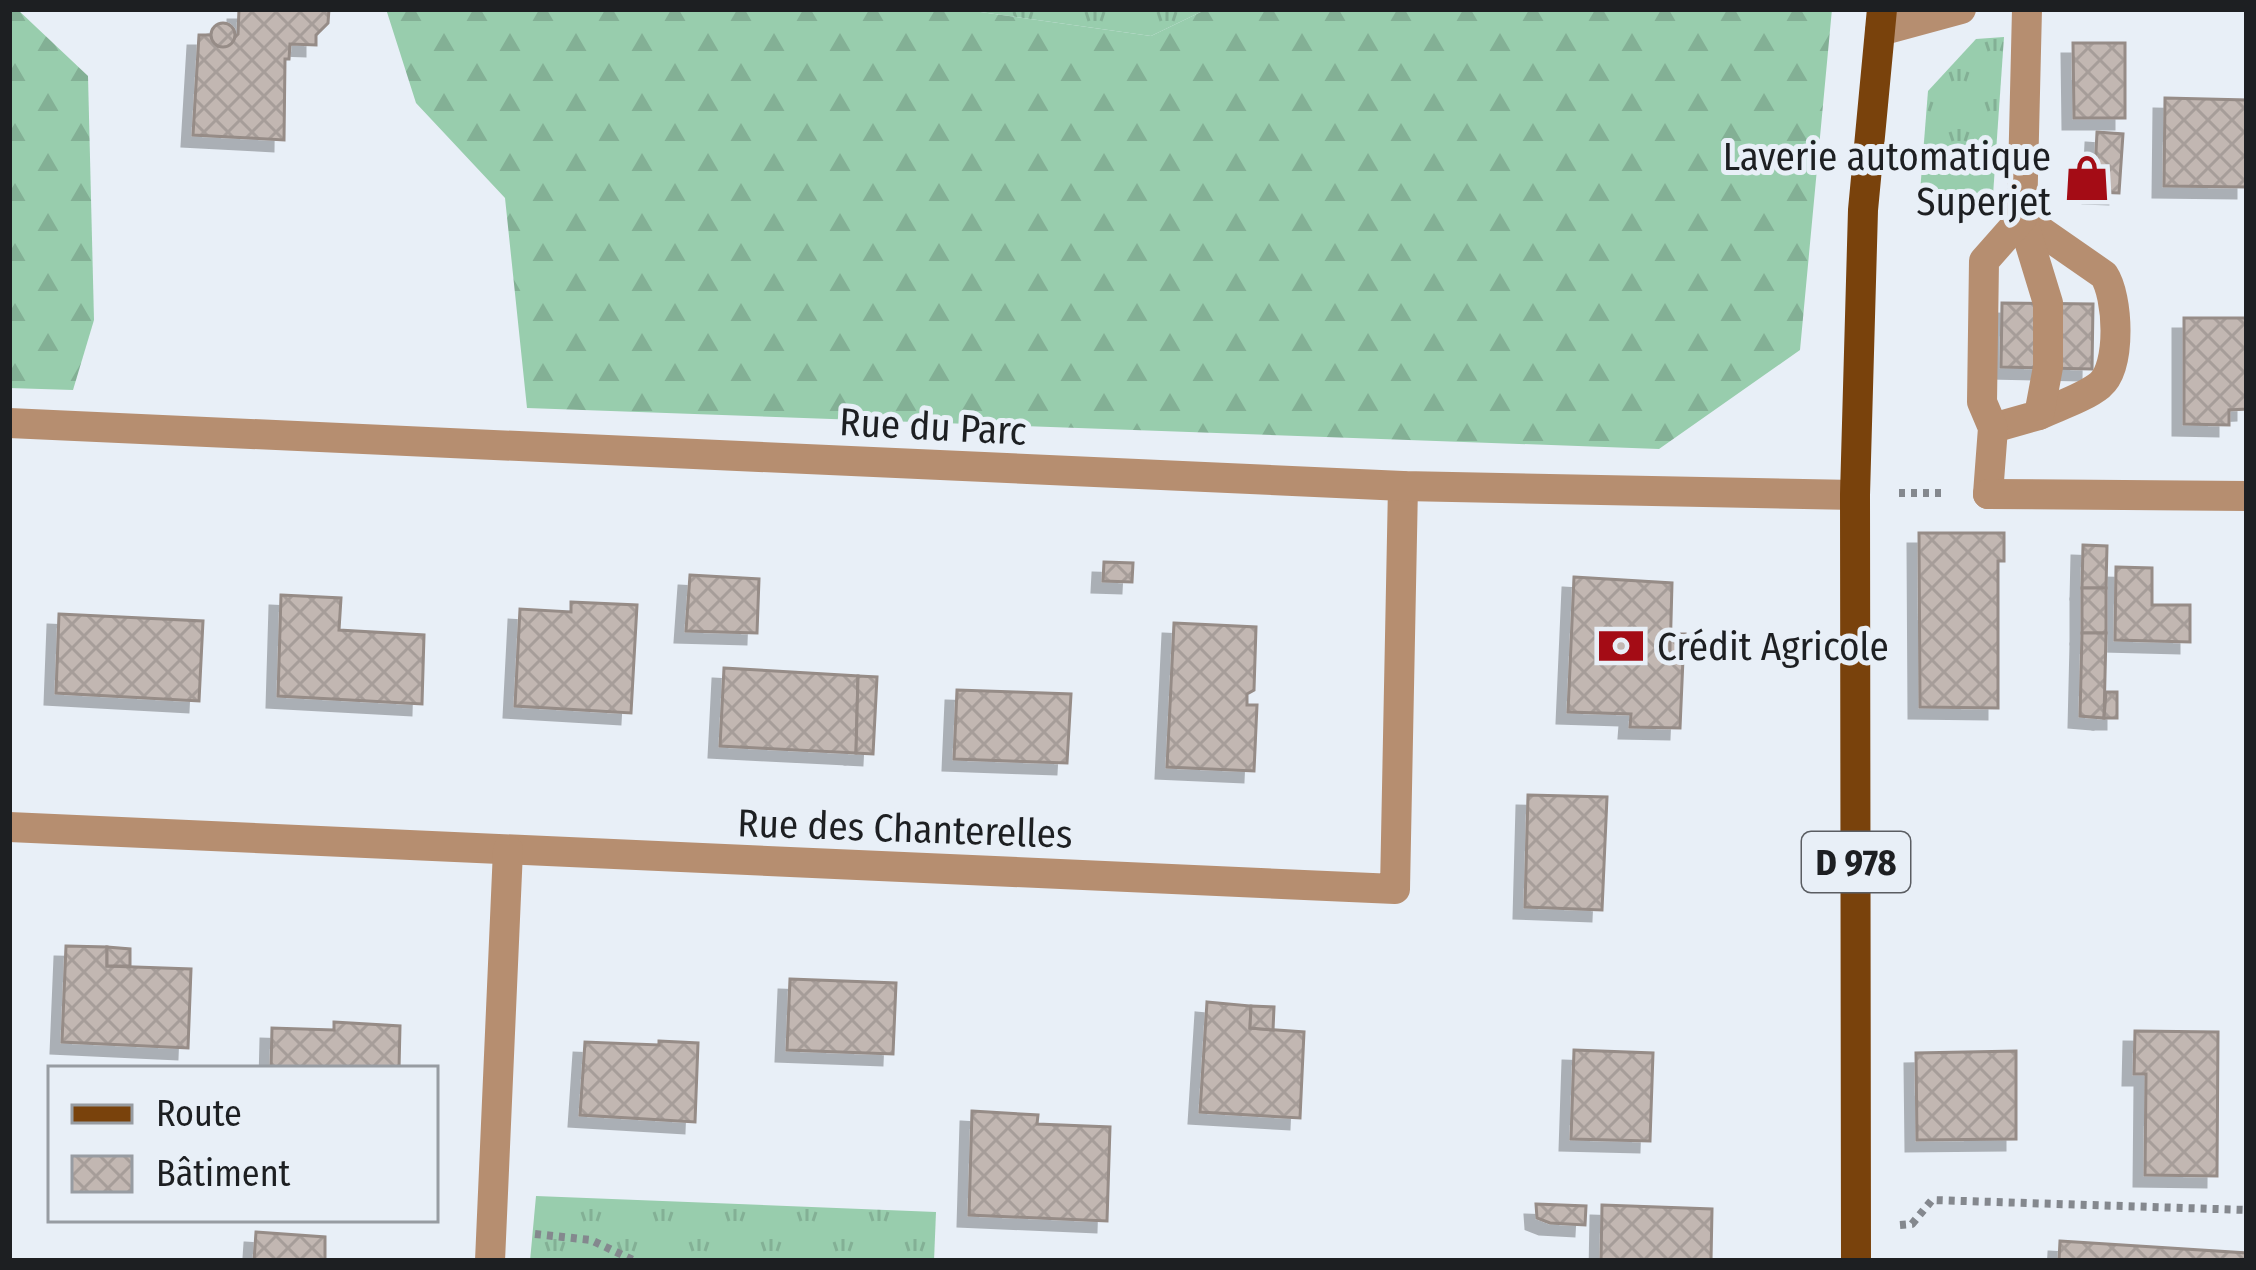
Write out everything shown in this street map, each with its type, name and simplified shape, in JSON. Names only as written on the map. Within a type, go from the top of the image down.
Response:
[{"type":"main road","name":"D 978","points":[[1856,1261],[1855,495],[1863,210],[1881,20]]},
{"type":"street","points":[[1881,20],[1961,9]]},
{"type":"street","points":[[2027,9],[2022,218],[2048,304],[2048,367],[2039,415]]},
{"type":"street","points":[[1993,428],[2039,415],[2099,386],[2114,359],[2113,288],[2104,275],[2022,218]]},
{"type":"street","points":[[2022,218],[1984,261],[1982,402],[1993,428],[1988,494],[2247,496]]},
{"type":"street","name":"Rue du Parc","points":[[9,424],[1403,486],[1855,495]]},
{"type":"street","name":"Rue des Chanterelles","points":[[9,827],[1395,889],[1403,486]]},
{"type":"street","points":[[490,1261],[508,850]]},
{"type":"path","points":[[1855,495],[1988,494]]},
{"type":"path","points":[[1857,1229],[1912,1224],[1932,1200],[2247,1210]]},
{"type":"path","points":[[492,1228],[592,1240],[635,1261]]},
{"type":"green space","points":[[9,9],[17,9],[88,76],[94,320],[73,390],[9,388]]},
{"type":"green space","points":[[386,9],[959,9],[1151,36],[1207,9],[1832,9],[1800,350],[1659,449],[527,408],[505,198],[416,103]]},
{"type":"green space","points":[[959,9],[1207,9],[1151,36]]},
{"type":"green space","points":[[2004,37],[1993,195],[1920,192],[1928,91],[1976,39]]},
{"type":"green space","points":[[536,1196],[936,1212],[934,1261],[530,1261]]},
{"type":"building","points":[[239,9],[329,9],[328,23],[316,35],[316,45],[290,44],[289,59],[285,59],[284,140],[193,135],[199,35],[211,35],[218,46],[227,45],[238,34]]},
{"type":"building","points":[[223,23],[235,35],[223,47],[211,35]]},
{"type":"building","points":[[2073,43],[2125,43],[2125,118],[2074,118]]},
{"type":"building","points":[[2165,98],[2247,100],[2247,187],[2164,186]]},
{"type":"building","points":[[2097,132],[2123,134],[2119,193],[2094,192]]},
{"type":"building","points":[[2002,303],[2093,304],[2092,369],[2001,367]]},
{"type":"building","points":[[2184,318],[2247,318],[2247,409],[2229,410],[2229,425],[2184,424]]},
{"type":"building","points":[[1919,533],[2004,533],[2004,561],[1998,561],[1998,708],[1920,707]]},
{"type":"building","points":[[2083,545],[2107,546],[2106,588],[2082,588]]},
{"type":"building","points":[[1104,562],[1133,563],[1132,582],[1103,581]]},
{"type":"building","points":[[2116,567],[2152,568],[2152,605],[2190,605],[2190,642],[2115,640]]},
{"type":"building","points":[[690,575],[759,579],[757,633],[686,631]]},
{"type":"building","name":"Crédit Agricole","points":[[1574,577],[1672,583],[1670,658],[1683,659],[1680,728],[1630,727],[1631,714],[1568,712]]},
{"type":"building","points":[[2082,588],[2106,588],[2106,633],[2082,633]]},
{"type":"building","points":[[281,595],[341,598],[339,630],[424,635],[422,704],[278,696]]},
{"type":"building","points":[[571,602],[637,605],[631,713],[515,706],[520,609],[571,612]]},
{"type":"building","points":[[59,614],[203,621],[199,701],[56,693]]},
{"type":"building","points":[[1174,623],[1256,627],[1254,690],[1247,694],[1247,705],[1257,705],[1254,771],[1167,767]]},
{"type":"building","points":[[2082,633],[2106,633],[2104,718],[2080,716]]},
{"type":"building","points":[[1670,634],[1685,634],[1683,659],[1670,658]]},
{"type":"building","points":[[724,668],[858,676],[856,753],[720,746]]},
{"type":"building","points":[[858,676],[877,677],[873,754],[856,753]]},
{"type":"building","points":[[957,690],[1071,694],[1067,763],[954,759]]},
{"type":"building","points":[[2106,692],[2117,692],[2117,718],[2104,718]]},
{"type":"building","points":[[1528,795],[1607,797],[1602,910],[1525,907]]},
{"type":"building","points":[[66,946],[107,947],[107,966],[191,969],[188,1048],[62,1042]]},
{"type":"building","points":[[107,947],[130,949],[130,966],[107,966]]},
{"type":"building","points":[[790,979],[896,983],[893,1054],[787,1050]]},
{"type":"building","points":[[1207,1002],[1251,1006],[1250,1028],[1304,1032],[1300,1118],[1200,1112]]},
{"type":"building","points":[[1251,1006],[1274,1007],[1273,1030],[1250,1028]]},
{"type":"building","points":[[334,1022],[400,1026],[399,1066],[271,1066],[272,1028],[334,1030]]},
{"type":"building","points":[[2135,1031],[2218,1032],[2217,1176],[2145,1175],[2146,1074],[2134,1074]]},
{"type":"building","points":[[659,1041],[698,1043],[695,1122],[580,1115],[585,1042],[659,1045]]},
{"type":"building","points":[[1574,1050],[1653,1053],[1650,1141],[1571,1139]]},
{"type":"building","points":[[2016,1051],[2016,1139],[1917,1140],[1916,1053]]},
{"type":"building","points":[[972,1111],[1038,1115],[1037,1124],[1110,1127],[1107,1221],[969,1215]]},
{"type":"building","points":[[1536,1204],[1586,1206],[1585,1225],[1537,1218]]},
{"type":"building","points":[[1602,1205],[1712,1209],[1711,1261],[1601,1261]]},
{"type":"building","points":[[256,1232],[325,1237],[325,1261],[254,1261]]},
{"type":"building","points":[[2060,1241],[2247,1253],[2247,1261],[2059,1261]]},
{"type":"place","name":"Laverie automatique Superjet","points":[[2087,178]]},
{"type":"place","name":"Crédit Agricole","points":[[1621,646]]}]
